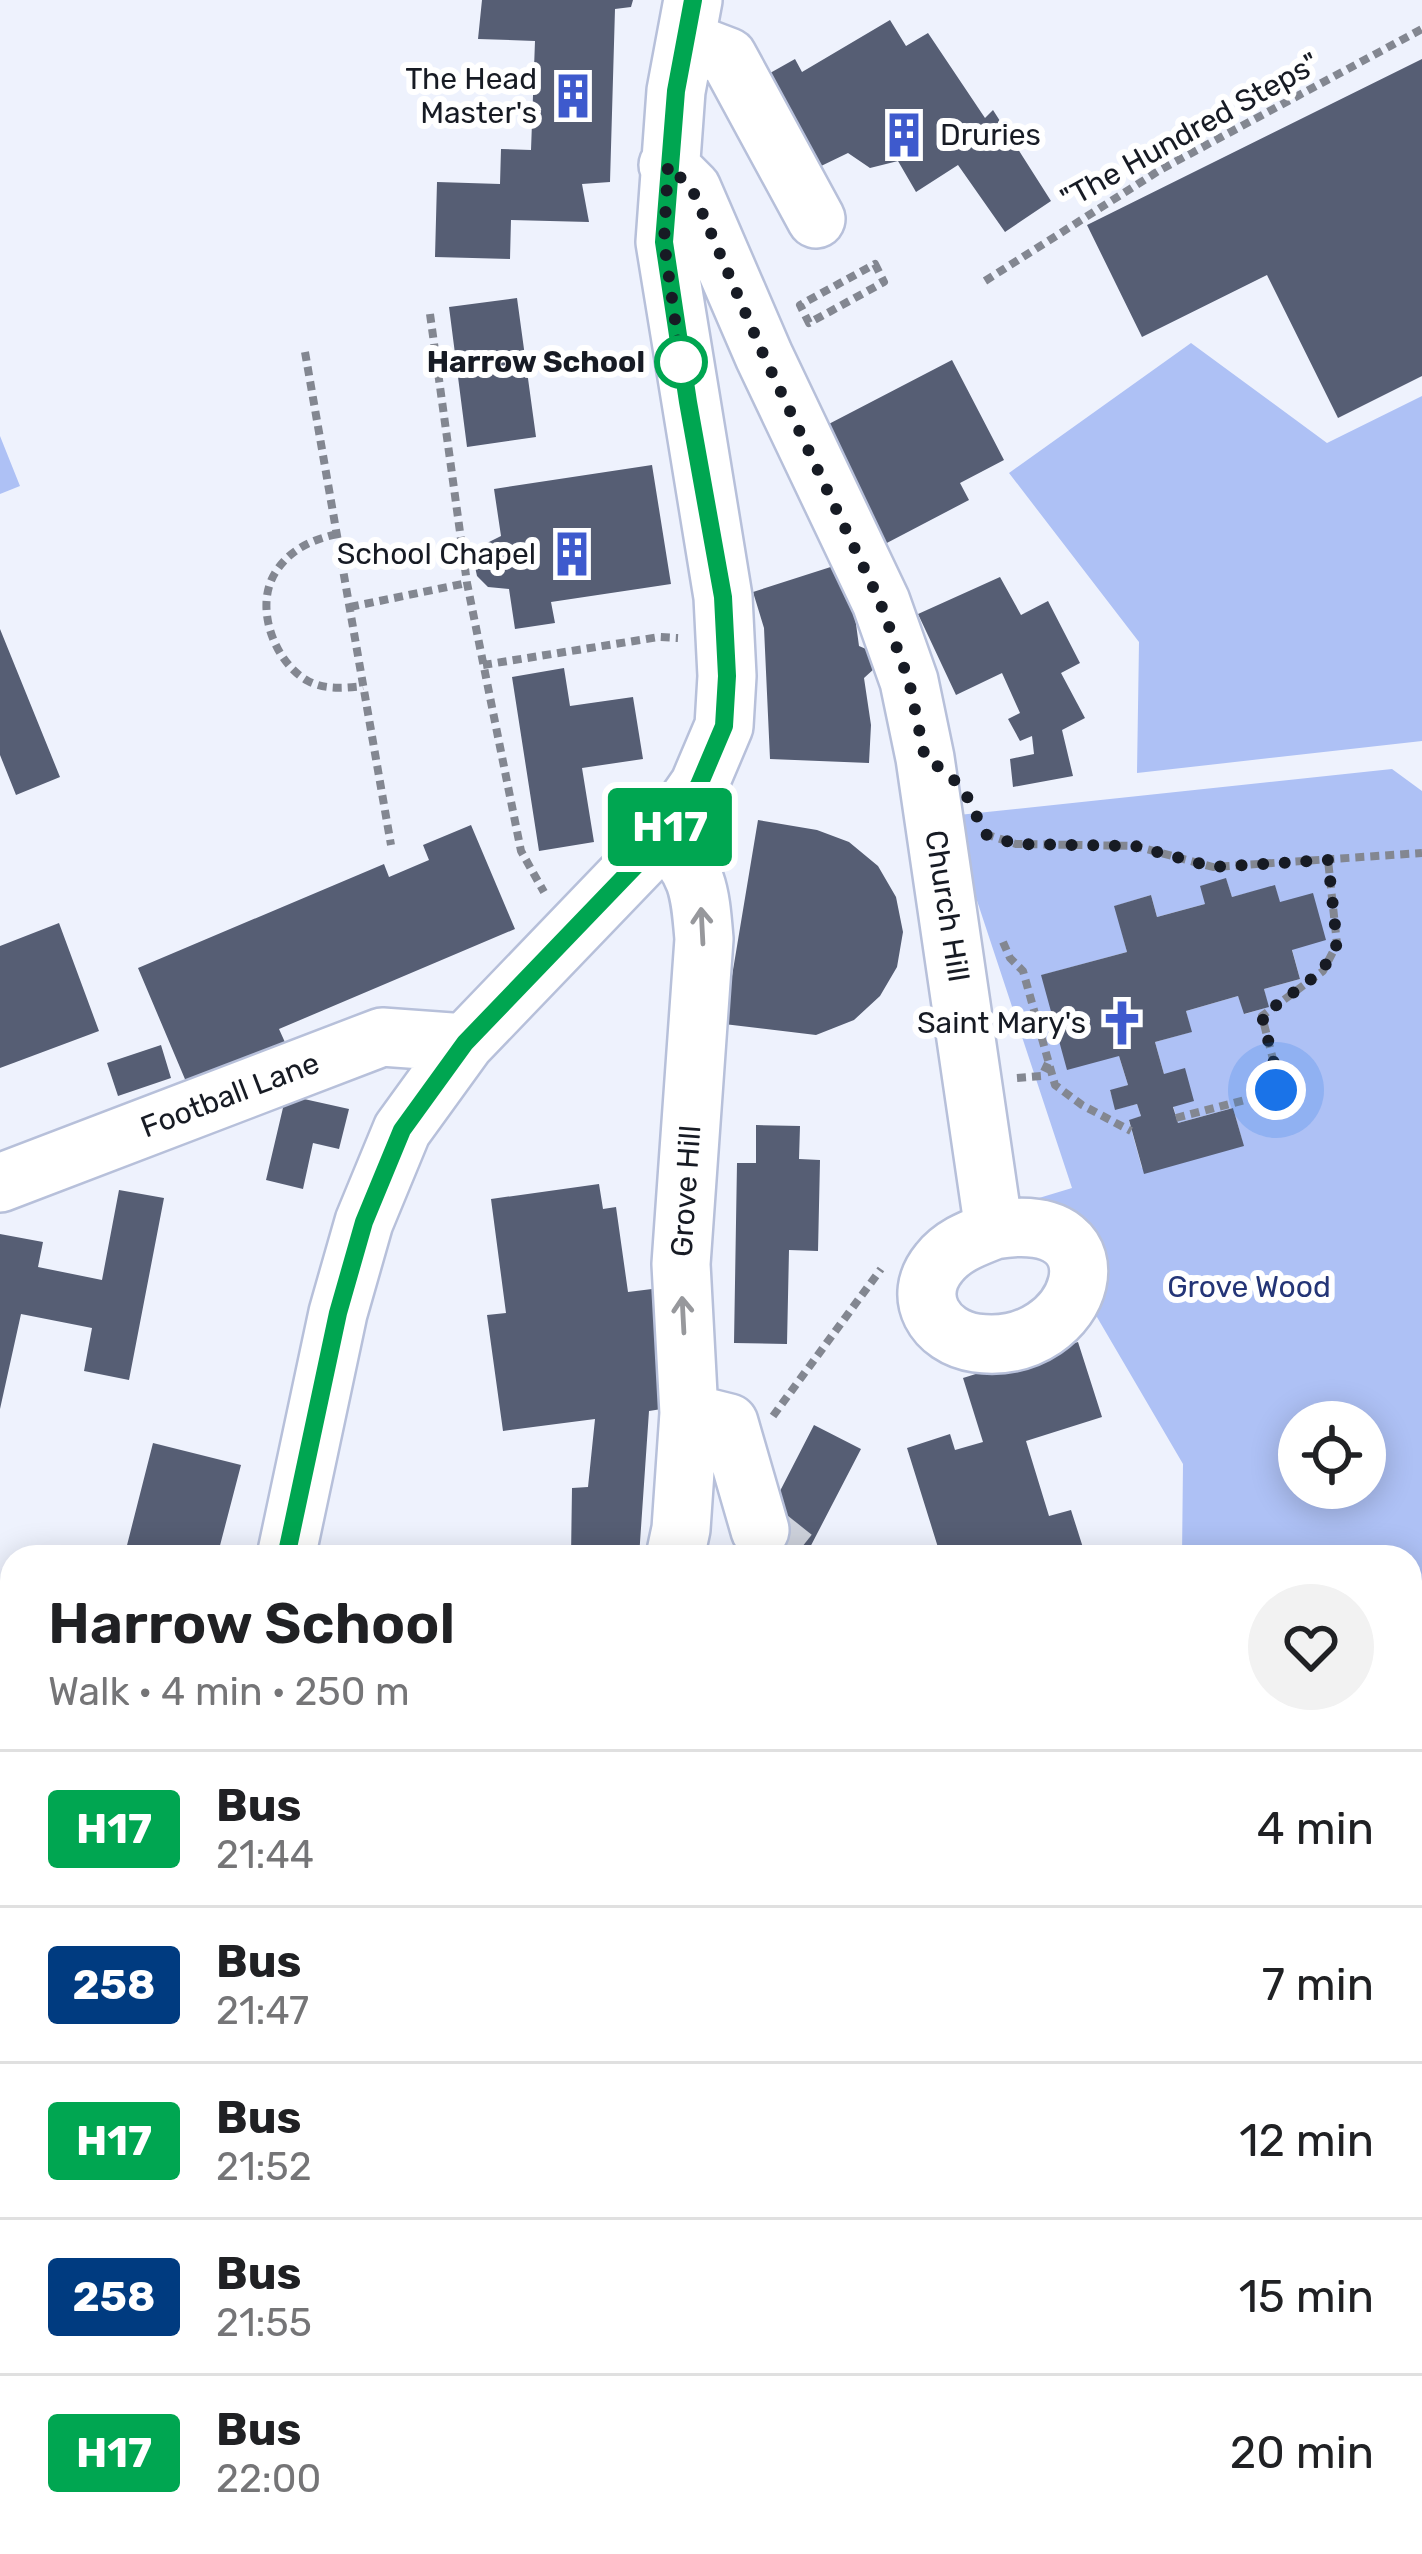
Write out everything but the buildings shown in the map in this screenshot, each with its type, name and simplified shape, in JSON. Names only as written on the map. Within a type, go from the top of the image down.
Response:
[{"type":"street","points":[[289,1545],[338,1313],[364,1222],[402,1130],[465,1043],[663,837],[699,785],[724,726],[727,641],[723,597],[664,242],[668,165],[689,21]]},
{"type":"street","points":[[689,21],[728,57],[816,219]]},
{"type":"street","name":"Church Hill","points":[[668,165],[692,189],[764,356],[880,602],[909,681],[943,876],[991,1215]]},
{"type":"street","name":"Grove Hill","points":[[663,837],[685,857],[699,888],[704,939],[681,1264],[689,1414],[678,1545]]},
{"type":"street","name":"Football Lane","points":[[0,1183],[382,1037],[465,1043]]},
{"type":"street","points":[[689,1414],[729,1423],[760,1530]]},
{"type":"path","name":"\"The Hundred Steps\"","points":[[986,280],[1160,170],[1422,29]]},
{"type":"path","points":[[875,264],[884,282],[847,307],[809,323],[800,305],[875,264]]},
{"type":"path","points":[[430,314],[467,584],[521,851],[568,935]]},
{"type":"path","points":[[305,352],[391,845]]},
{"type":"path","points":[[536,363],[680,354]]},
{"type":"path","points":[[337,534],[311,540],[289,555],[272,576],[269,626],[275,646],[309,682],[335,688],[363,686]]},
{"type":"path","points":[[350,607],[467,584]]},
{"type":"path","points":[[483,665],[659,637],[727,641]]},
{"type":"path","points":[[988,848],[985,831],[1016,844],[1135,846],[1213,867],[1422,853]]},
{"type":"path","points":[[1176,1118],[1280,1087],[1262,1016],[1322,971],[1337,944],[1328,860]]},
{"type":"path","points":[[997,922],[1010,958],[1023,971],[1055,1084]]},
{"type":"path","points":[[1034,1078],[1055,1084],[1082,1105],[1132,1131]]},
{"type":"path","points":[[777,1415],[888,1259]]},
{"type":"green space","points":[[1191,343],[1327,443],[1422,396],[1422,741],[1137,773],[1139,642],[1009,473]]},
{"type":"green space","points":[[0,436],[20,486],[0,494]]},
{"type":"green space","name":"Grove Wood","points":[[1392,769],[1422,791],[1422,1545],[1182,1545],[1183,1464],[1029,1201],[1072,1188],[949,816]],"holes":[[[1226,879],[1232,897],[1275,886],[1300,979],[1264,989],[1268,1007],[1245,1014],[1238,996],[1186,1011],[1191,1032],[1155,1042],[1178,1123],[1233,1108],[1242,1140],[1142,1168],[1129,1121],[1141,1116],[1137,1104],[1116,1109],[1110,1091],[1128,1085],[1119,1056],[1042,975],[1127,952],[1115,906],[1151,895],[1157,917],[1205,904]]]},
{"type":"tunnel","points":[[760,1530],[779,1545]]},
{"type":"bus line","name":"H17","points":[[288,1545],[338,1313],[364,1222],[402,1130],[465,1043],[663,837],[699,785],[724,726],[727,641],[723,597],[664,242],[676,91],[693,0]]},
{"type":"place","name":"The Head Master's","points":[[573,96]]},
{"type":"place","name":"Druries","points":[[904,135]]},
{"type":"place","name":"Harrow School","points":[[681,362]]},
{"type":"place","name":"School Chapel","points":[[572,554]]},
{"type":"place","name":"Saint Mary's","points":[[1122,1023]]},
{"type":"route","points":[[681,362],[664,242],[668,165],[692,189],[764,356],[880,602],[909,681],[925,758],[954,776],[966,790],[984,834],[1016,844],[1135,846],[1213,867],[1328,860],[1337,944],[1322,971],[1262,1016],[1280,1087],[1276,1090]]}]
